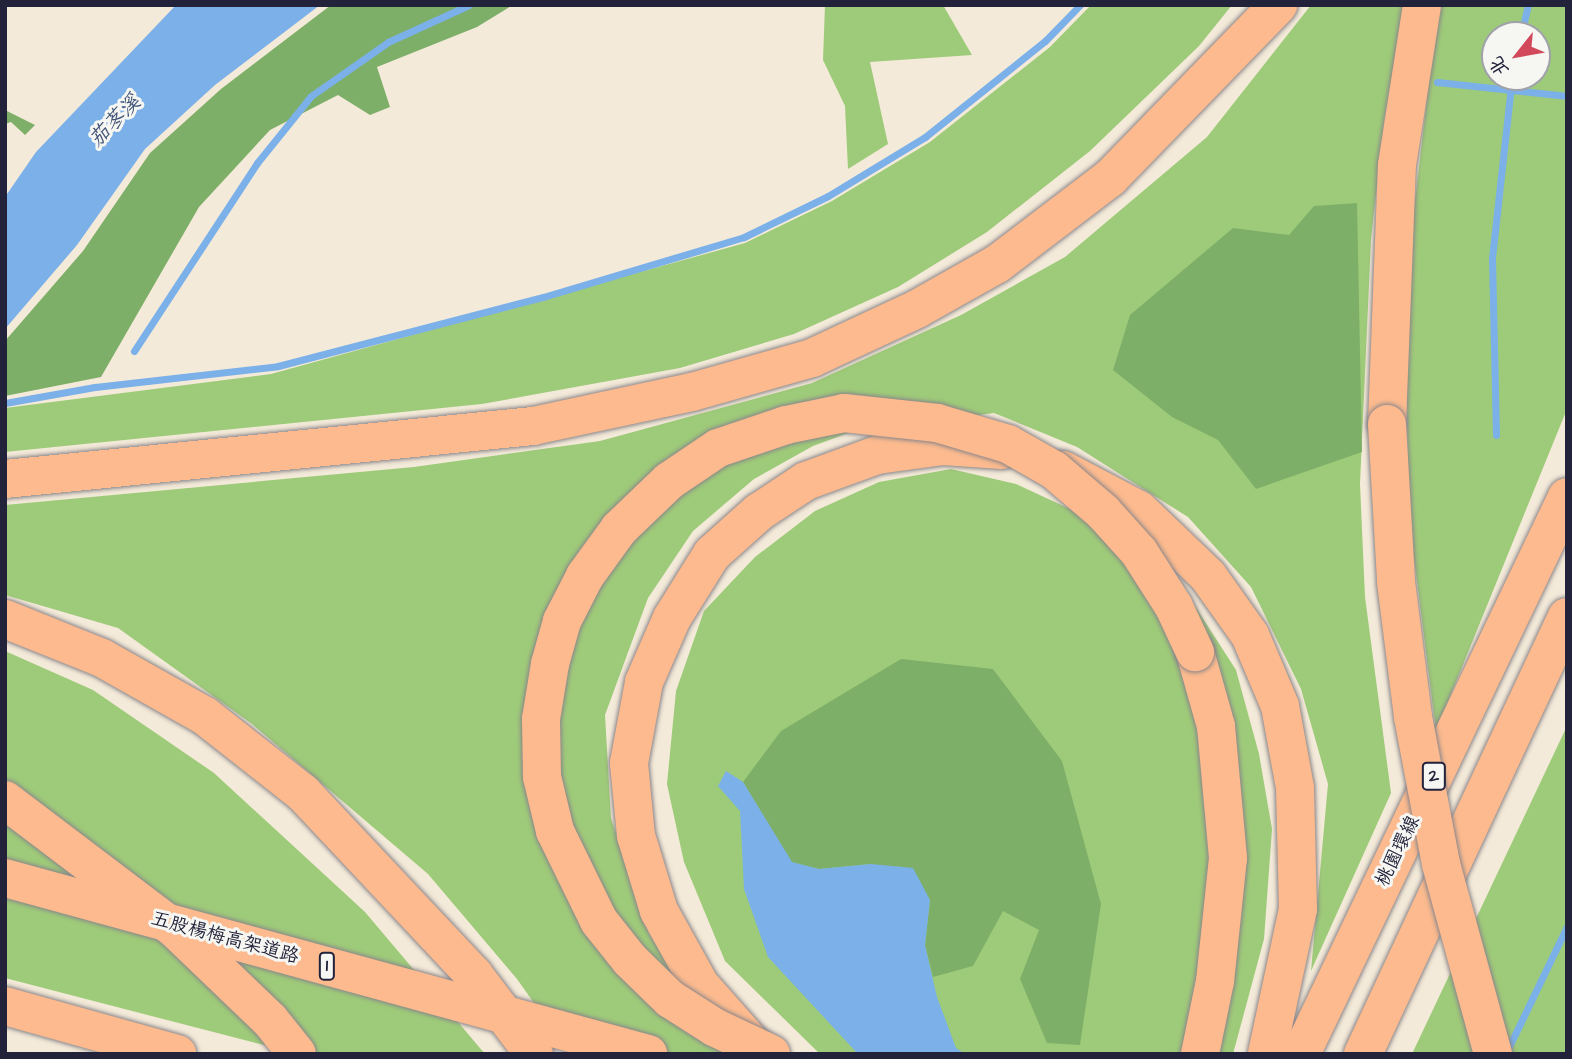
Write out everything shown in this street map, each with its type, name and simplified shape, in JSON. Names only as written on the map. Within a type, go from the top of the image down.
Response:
[{"type":"highway","points":[[17,478],[533,426],[692,392],[812,358],[917,309],[998,264],[1111,177],[1278,5]]},
{"type":"highway","points":[[1422,5],[1397,165],[1387,424],[1396,582],[1413,717],[1441,864],[1493,1054]]},
{"type":"highway","points":[[771,1054],[714,1027],[670,999],[630,960],[599,920],[555,831],[542,777],[541,719],[562,621],[584,576],[619,529],[670,481],[718,448],[786,425],[844,413],[937,423],[1008,444],[1054,470],[1130,542],[1174,607],[1195,652],[1216,726],[1228,858],[1223,919],[1200,1054]]},
{"type":"highway","points":[[761,1054],[700,985],[659,911],[643,861],[636,835],[629,762],[644,682],[672,618],[712,554],[759,512],[806,481],[877,455],[943,446],[1006,450],[1084,477],[1139,510],[1208,576],[1250,635],[1280,706],[1299,840],[1298,909],[1267,1054]]},
{"type":"highway","name":"桃園環線","points":[[1301,1054],[1567,497]]},
{"type":"highway","points":[[1363,1054],[1567,617]]},
{"type":"highway","points":[[5,618],[102,658],[205,716],[303,793],[474,975],[534,1054]]},
{"type":"highway","points":[[5,800],[176,930],[270,1020],[297,1054]]},
{"type":"highway","name":"五股楊梅高架道路","points":[[5,878],[648,1054]]},
{"type":"highway","points":[[5,1006],[177,1054]]},
{"type":"green space","points":[[331,5],[513,5],[477,27],[377,67],[390,107],[370,115],[338,95],[270,130],[199,207],[101,377],[5,396],[5,341],[83,251],[150,153],[221,89]]},
{"type":"green space","points":[[825,5],[943,5],[972,55],[870,62],[888,144],[848,169],[845,106],[823,60]]},
{"type":"green space","points":[[1091,5],[1232,5],[1199,46],[1090,151],[987,232],[898,287],[794,334],[680,368],[482,404],[5,452],[5,408],[271,374],[745,243],[832,201],[930,142],[1050,47]]},
{"type":"green space","points":[[1311,5],[1405,5],[1384,121],[1371,240],[1360,484],[1365,597],[1391,793],[1311,971],[1328,784],[1301,689],[1251,587],[1188,517],[1077,447],[994,413],[851,432],[813,446],[754,479],[693,531],[648,598],[605,715],[611,818],[649,934],[728,1054],[570,1054],[517,979],[428,874],[252,724],[118,628],[5,595],[5,505],[414,467],[600,441],[812,383],[961,315],[1065,257],[1207,137]]},
{"type":"green space","points":[[1438,5],[1567,5],[1567,409],[1436,731],[1408,511],[1406,277]]},
{"type":"green space","points":[[5,110],[35,125],[25,135],[11,122],[5,124]]},
{"type":"green space","points":[[1357,203],[1362,452],[1256,489],[1218,440],[1172,417],[1113,370],[1130,315],[1233,228],[1289,235],[1314,206]]},
{"type":"green space","points":[[951,469],[1016,484],[1070,509],[1175,575],[1236,670],[1259,754],[1272,829],[1264,939],[1233,1054],[820,1054],[725,961],[684,862],[667,784],[676,691],[704,611],[755,557],[815,511],[879,482]]},
{"type":"green space","points":[[5,651],[93,690],[214,773],[365,912],[485,1054],[298,1054],[5,978]]},
{"type":"green space","points":[[901,659],[993,669],[1062,761],[1101,904],[1080,1045],[1047,1043],[1020,979],[1039,930],[1003,911],[973,966],[933,977],[925,945],[930,900],[871,864],[819,869],[791,862],[743,782],[781,731]]},
{"type":"green space","points":[[1567,726],[1567,1054],[1412,1054]]},
{"type":"water","name":"茄苳溪","points":[[176,5],[320,5],[215,85],[145,149],[77,245],[5,329],[5,197],[36,152]]},
{"type":"water","points":[[726,771],[743,782],[792,862],[819,869],[871,864],[913,868],[930,900],[925,945],[937,997],[956,1048],[965,1054],[858,1054],[768,957],[744,889],[740,811],[718,786]]},
{"type":"waterway","points":[[134,351],[257,163],[311,96],[388,42],[469,5]]},
{"type":"waterway","points":[[5,403],[95,387],[278,366],[543,297],[744,237],[828,196],[925,137],[1045,41],[1080,5]]},
{"type":"waterway","points":[[1524,21],[1528,5]]},
{"type":"waterway","points":[[1437,82],[1567,96]]},
{"type":"waterway","points":[[1496,435],[1492,258],[1510,91]]},
{"type":"waterway","points":[[1506,1053],[1567,926]]}]
